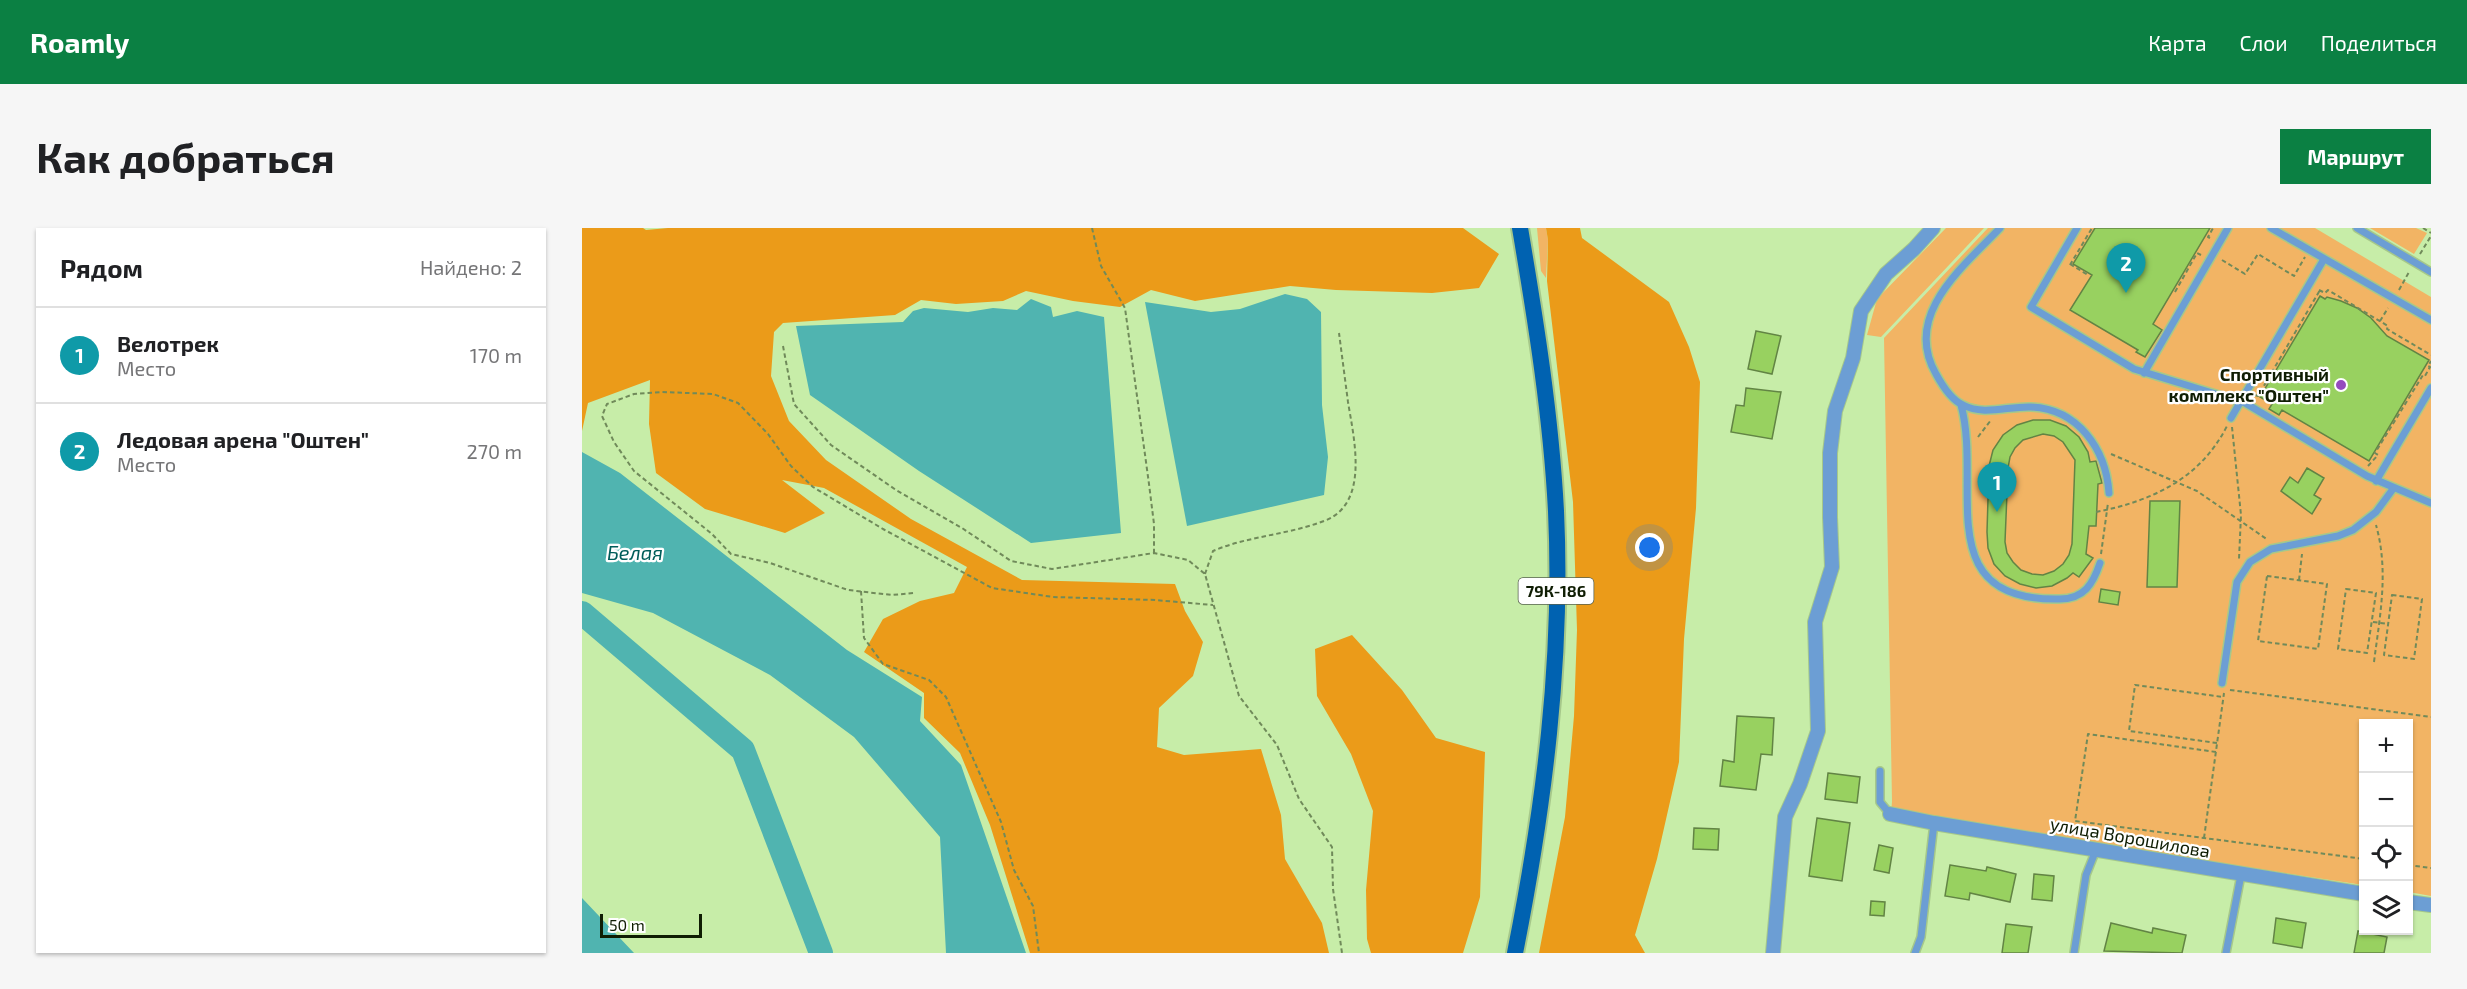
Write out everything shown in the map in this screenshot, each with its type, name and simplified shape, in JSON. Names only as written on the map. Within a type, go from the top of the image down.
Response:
[{"type":"main road","name":"79К-186","points":[[1515,953],[1535,853],[1549,743],[1557,618],[1556,512],[1549,432],[1540,344],[1520,228]]},
{"type":"street","points":[[1773,953],[1785,817],[1800,784],[1818,731],[1815,622],[1833,567],[1830,453],[1835,411],[1853,358],[1862,311],[1886,274],[1933,228]]},
{"type":"street","name":"улица Ворошилова","points":[[1890,814],[2359,893]]},
{"type":"street","points":[[2413,903],[2431,905]]},
{"type":"lane","points":[[2000,228],[1943,290],[1929,317],[1925,333],[1927,351],[1933,368],[1944,387],[1961,405],[1967,425],[1967,489],[1972,551],[1986,576],[1997,586],[2013,594],[2030,598],[2067,599],[2080,596],[2088,588],[2100,563]]},
{"type":"lane","points":[[2076,228],[2031,307],[2133,369],[2239,401],[2376,481],[2431,503]]},
{"type":"lane","points":[[2144,373],[2228,228]]},
{"type":"lane","points":[[2271,228],[2431,320]]},
{"type":"lane","points":[[2357,228],[2431,272]]},
{"type":"lane","points":[[2231,418],[2324,259]]},
{"type":"lane","points":[[2376,481],[2431,388]]},
{"type":"lane","points":[[1961,405],[1976,409],[2031,407],[2067,418],[2083,430],[2097,448],[2106,469],[2109,493]]},
{"type":"lane","points":[[2223,686],[2237,582],[2250,562],[2260,554],[2285,545],[2346,533],[2367,521],[2393,489]]},
{"type":"lane","points":[[1880,771],[1880,802],[1890,814]]},
{"type":"lane","points":[[1915,953],[1921,937],[1934,823]]},
{"type":"lane","points":[[2074,953],[2086,874],[2096,850]]},
{"type":"lane","points":[[2226,953],[2241,875]]},
{"type":"path","points":[[1092,228],[1101,266],[1125,308],[1154,524],[1154,554]]},
{"type":"path","points":[[2070,265],[2092,228]]},
{"type":"path","points":[[2208,244],[2211,238],[2208,237],[2213,228]]},
{"type":"path","points":[[2380,321],[2431,234],[2422,228]]},
{"type":"path","points":[[2175,291],[2197,253],[2201,255],[2204,249]]},
{"type":"path","points":[[2213,255],[2246,274],[2258,254],[2294,276],[2309,250]]},
{"type":"path","points":[[2059,258],[2088,275]]},
{"type":"path","points":[[2309,283],[2325,293],[2328,290],[2388,326],[2386,329],[2431,355]]},
{"type":"path","points":[[1339,333],[1356,445],[1355,481],[1342,511],[1326,520],[1288,532],[1234,542],[1213,551],[1205,574],[1239,696],[1277,745],[1299,799],[1332,847],[1334,889],[1342,953]]},
{"type":"path","points":[[783,346],[794,404],[831,445],[896,490],[962,528],[1011,561],[1052,569],[1154,554],[1188,560],[1205,574]]},
{"type":"path","points":[[2363,474],[2371,461],[2374,462],[2378,454],[2375,453],[2423,375],[2429,373],[2431,361]]},
{"type":"path","points":[[913,593],[892,595],[848,590],[770,563],[731,554],[712,534],[634,471],[614,442],[602,416],[607,404],[634,394],[662,392],[713,394],[738,403],[768,434],[791,466],[813,487],[883,529],[992,588],[1053,597],[1155,600],[1213,605]]},
{"type":"path","points":[[1968,459],[1983,428],[2006,409]]},
{"type":"path","points":[[2096,512],[2126,506],[2155,496],[2208,458],[2231,418]]},
{"type":"path","points":[[2231,418],[2241,522],[2239,559]]},
{"type":"path","points":[[2097,448],[2197,491],[2270,542],[2285,545]]},
{"type":"path","points":[[2100,563],[2109,493]]},
{"type":"path","points":[[2373,515],[2383,550],[2384,586],[2374,662]]},
{"type":"path","points":[[2299,580],[2303,557],[2301,542]]},
{"type":"path","points":[[2267,576],[2299,580],[2327,584],[2318,649],[2258,642],[2267,576]]},
{"type":"path","points":[[2346,589],[2376,593],[2372,622],[2367,653],[2337,649],[2346,589]]},
{"type":"path","points":[[861,591],[864,638],[883,664],[929,680],[946,697],[1001,822],[1014,870],[1033,906],[1039,953]]},
{"type":"path","points":[[2392,595],[2422,599],[2414,659],[2384,655],[2388,624],[2392,595]]},
{"type":"path","points":[[2372,622],[2388,624]]},
{"type":"path","points":[[2217,743],[2129,731],[2135,685],[2223,697]]},
{"type":"path","points":[[2204,838],[2223,686],[2431,717]]},
{"type":"path","points":[[2216,752],[2088,734],[2075,821],[2359,858]]},
{"type":"path","points":[[2413,866],[2431,868]]},
{"type":"shaded area","points":[[582,228],[643,228],[646,230],[668,228],[1463,228],[1499,254],[1479,288],[1432,293],[1290,286],[1195,301],[1151,290],[1120,307],[1073,301],[1026,291],[1003,301],[956,304],[921,300],[895,315],[783,323],[774,332],[771,376],[789,421],[826,460],[911,519],[1022,580],[1175,584],[1185,611],[1203,642],[1193,676],[1159,708],[1157,747],[1184,755],[1261,749],[1281,815],[1285,859],[1322,923],[1329,953],[1030,953],[990,825],[960,753],[924,718],[924,693],[864,652],[883,619],[920,601],[954,593],[967,567],[824,488],[782,480],[825,513],[785,533],[705,509],[656,473],[649,424],[650,380],[588,403],[582,431]]},
{"type":"shaded area","points":[[1537,228],[1546,228],[1548,240],[1546,278],[1541,271]]},
{"type":"shaded area","points":[[1546,228],[1580,228],[1582,238],[1669,302],[1689,347],[1700,382],[1696,508],[1684,639],[1679,762],[1657,859],[1635,935],[1645,953],[1539,953],[1565,817],[1574,716],[1577,630],[1573,502],[1547,281]]},
{"type":"shaded area","points":[[1946,228],[1984,228],[1881,337],[1867,335],[1877,299]]},
{"type":"shaded area","points":[[1988,228],[2315,228],[2431,297],[2431,896],[2413,893],[2413,719],[2359,719],[2359,884],[1891,813],[1884,338]]},
{"type":"shaded area","points":[[2370,228],[2416,228],[2427,233],[2414,254]]},
{"type":"shaded area","points":[[1352,635],[1402,690],[1436,738],[1485,752],[1480,897],[1463,953],[1371,953],[1367,939],[1366,890],[1373,811],[1351,754],[1317,696],[1315,649]]},
{"type":"water","points":[[1285,294],[1307,299],[1321,312],[1322,405],[1328,457],[1324,495],[1187,526],[1145,302],[1211,312],[1240,309]]},
{"type":"water","points":[[1031,299],[1051,307],[1053,317],[1077,311],[1104,317],[1121,533],[1031,543],[919,471],[810,395],[796,326],[903,322],[913,311],[924,308],[968,312],[993,308],[1017,310]]},
{"type":"water","name":"Белая","points":[[582,452],[620,473],[847,650],[922,697],[920,721],[961,765],[1026,953],[946,953],[940,837],[854,737],[770,675],[653,613],[582,593]]},
{"type":"water","points":[[582,898],[634,953],[582,953]]},
{"type":"building","points":[[2095,228],[2210,228],[2153,324],[2162,330],[2145,357],[2136,352],[2138,350],[2070,310],[2092,275],[2073,264]]},
{"type":"building","name":"Спортивный комплекс \"Оштен\"","points":[[2320,296],[2357,308],[2371,318],[2387,336],[2429,360],[2369,461],[2282,410],[2279,415],[2269,409],[2272,404],[2260,397]]},
{"type":"building","points":[[1756,331],[1781,336],[1772,374],[1748,369]]},
{"type":"building","points":[[1746,388],[1781,392],[1772,439],[1731,432],[1736,405],[1744,406]]},
{"type":"building","points":[[2033,420],[2050,420],[2066,426],[2079,437],[2088,452],[2090,462],[2096,461],[2102,483],[2098,484],[2096,526],[2089,526],[2086,554],[2093,558],[2079,577],[2073,573],[2052,586],[2036,588],[2020,584],[2005,576],[1994,564],[1988,548],[1989,466],[1993,450],[2003,435],[2017,425]],"holes":[[[2043,434],[2054,436],[2063,442],[2075,460],[2072,544],[2069,555],[2054,571],[2043,575],[2032,574],[2021,570],[2007,553],[2005,542],[2008,468],[2010,457],[2023,440]]]},
{"type":"building","points":[[2307,468],[2324,478],[2314,495],[2321,499],[2312,514],[2281,491],[2290,477],[2298,483]]},
{"type":"building","points":[[2150,501],[2180,501],[2177,587],[2147,587]]},
{"type":"building","points":[[2101,589],[2120,592],[2118,605],[2099,602]]},
{"type":"building","points":[[1737,716],[1774,718],[1772,755],[1761,754],[1756,790],[1720,786],[1723,760],[1734,762]]},
{"type":"building","points":[[1828,773],[1860,777],[1857,803],[1825,799]]},
{"type":"building","points":[[1817,818],[1850,823],[1842,881],[1809,876]]},
{"type":"building","points":[[1694,828],[1719,829],[1718,850],[1693,849]]},
{"type":"building","points":[[1879,845],[1893,848],[1889,873],[1874,870]]},
{"type":"building","points":[[1950,865],[1986,871],[1987,867],[2016,874],[2010,902],[1970,893],[1969,900],[1945,896]]},
{"type":"building","points":[[2034,874],[2054,876],[2052,901],[2032,899]]},
{"type":"building","points":[[1871,901],[1885,902],[1884,916],[1870,915]]},
{"type":"building","points":[[2276,918],[2306,923],[2302,948],[2273,943]]},
{"type":"building","points":[[2111,923],[2152,933],[2153,928],[2186,935],[2182,953],[2104,951]]},
{"type":"building","points":[[2006,924],[2032,927],[2028,953],[2002,953]]},
{"type":"building","points":[[2358,931],[2359,935],[2387,937],[2384,953],[2354,953]]},
{"type":"waterway","name":"Белая","points":[[582,613],[743,750],[821,953]]},
{"type":"place","name":"Ледовая арена \"Оштен\"","points":[[2126,293]]},
{"type":"place","name":"Спортивный комплекс \"Оштен\"","points":[[2341,385]]},
{"type":"place","name":"Велотрек","points":[[1997,512]]}]
